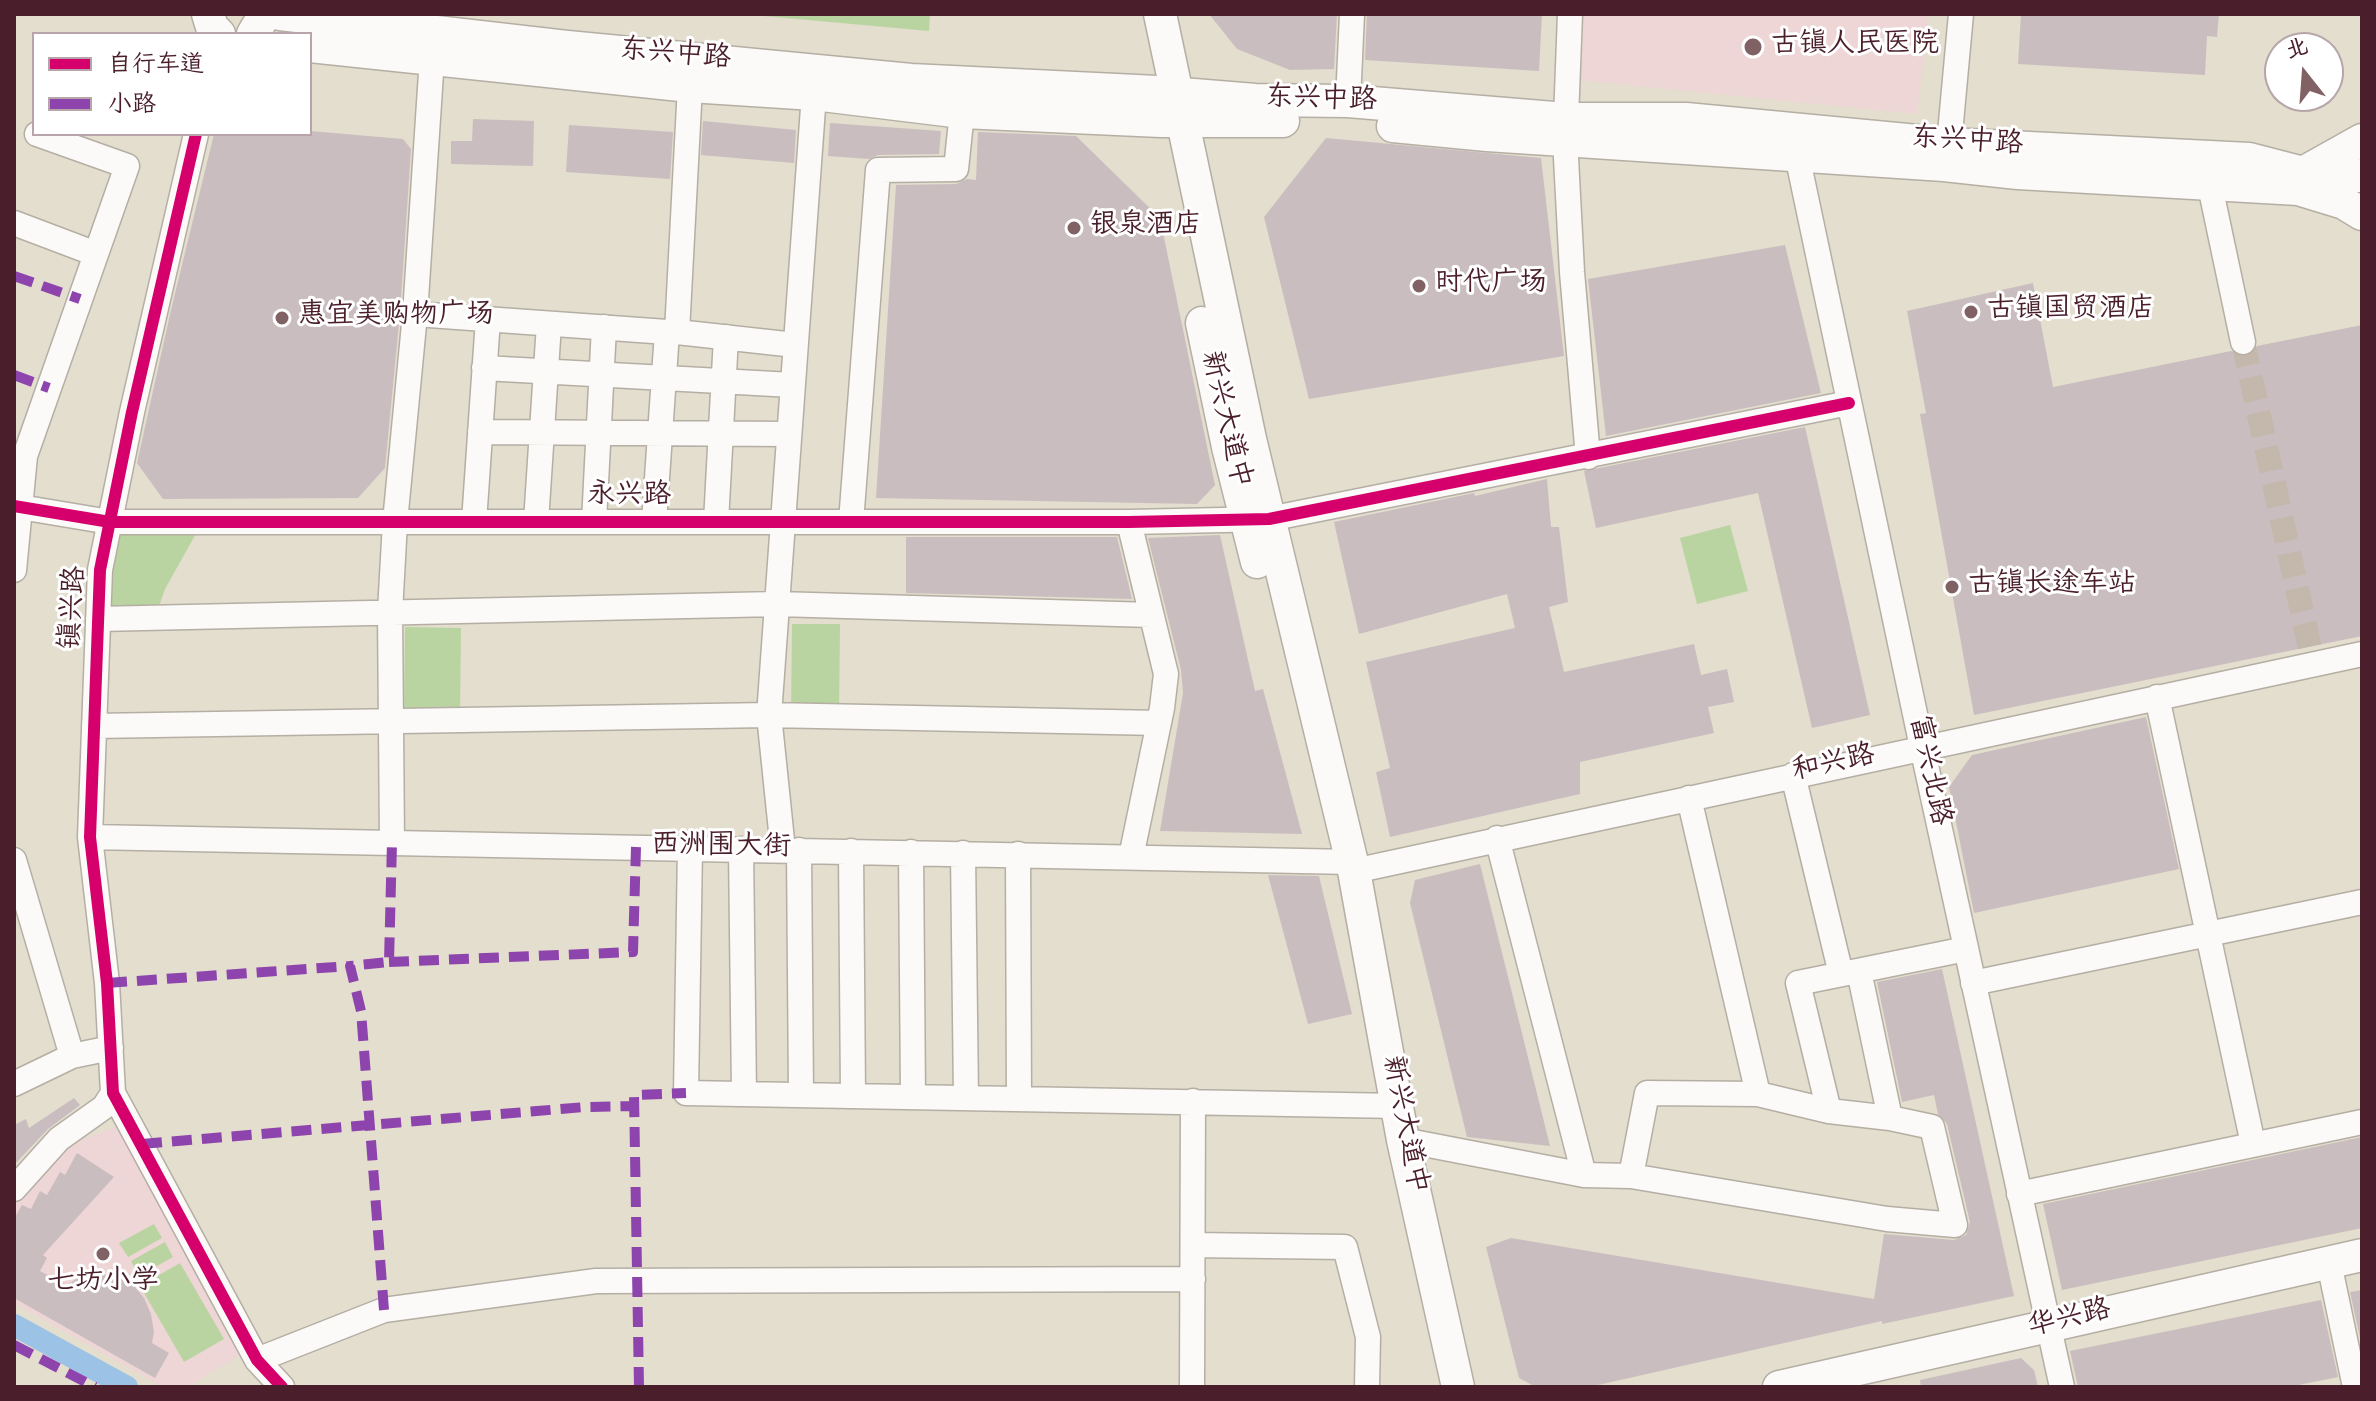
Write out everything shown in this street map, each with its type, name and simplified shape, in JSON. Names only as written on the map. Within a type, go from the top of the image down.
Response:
[{"type":"main road","points":[[208,14],[217,32]]},
{"type":"main road","points":[[254,32],[262,14]]},
{"type":"main road","name":"东兴中路","points":[[280,14],[551,45],[1169,107],[1487,135],[1686,119],[1949,144],[2249,159],[2301,181],[2362,194]]},
{"type":"main road","name":"新兴大道中","points":[[1140,14],[1169,107]]},
{"type":"main road","name":"新兴大道中","points":[[1160,14],[1169,107],[1228,447],[1258,520],[1318,802],[1353,866],[1403,1140],[1458,1387]]},
{"type":"main road","name":"东兴中路","points":[[312,46],[690,86],[814,94],[962,112],[1169,107],[1255,100],[1348,101],[1797,155],[2210,186],[2362,176]]},
{"type":"main road","points":[[2362,140],[2301,181],[2362,214]]},
{"type":"main road","name":"华兴路","points":[[1779,1387],[2362,1255]]},
{"type":"street","points":[[1348,101],[1352,14]]},
{"type":"street","points":[[1570,14],[1565,129],[1572,272],[1588,457]]},
{"type":"street","points":[[1949,144],[1961,14]]},
{"type":"street","points":[[392,842],[390,612],[395,522],[415,314],[432,58]]},
{"type":"street","points":[[654,522],[690,86]]},
{"type":"street","points":[[801,1095],[791,850],[769,715],[814,94]]},
{"type":"street","points":[[851,522],[878,170],[956,169],[962,112]]},
{"type":"street","points":[[15,555],[16,507],[25,456],[127,166],[41,136]]},
{"type":"street","name":"镇兴路","points":[[113,1093],[107,983],[90,837],[100,570],[132,412],[196,136]]},
{"type":"street","name":"富兴北路","points":[[1797,155],[2062,1387]]},
{"type":"street","points":[[2210,186],[2243,342]]},
{"type":"street","points":[[14,223],[96,254]]},
{"type":"street","points":[[415,314],[672,332],[795,345]]},
{"type":"street","points":[[474,522],[488,319]]},
{"type":"street","points":[[536,522],[549,324]]},
{"type":"street","points":[[594,522],[604,327]]},
{"type":"street","points":[[716,522],[726,337]]},
{"type":"street","points":[[484,368],[792,385]]},
{"type":"street","name":"永兴路","points":[[16,507],[110,522],[1258,520],[1849,403]]},
{"type":"street","points":[[480,432],[788,434]]},
{"type":"street","points":[[1129,522],[1166,674],[1131,857]]},
{"type":"street","points":[[98,619],[777,604],[1151,615]]},
{"type":"street","name":"和兴路","points":[[1353,866],[1689,798],[2157,697],[2313,659],[2362,654]]},
{"type":"street","points":[[2157,697],[2253,1144]]},
{"type":"street","points":[[94,726],[769,715],[1159,723]]},
{"type":"street","points":[[1793,775],[1890,1118]]},
{"type":"street","points":[[1689,798],[1758,1094]]},
{"type":"street","name":"西洲围大街","points":[[90,837],[1018,854],[1353,866]]},
{"type":"street","points":[[1497,838],[1584,1175]]},
{"type":"street","points":[[690,848],[686,1093],[1398,1106]]},
{"type":"street","points":[[741,849],[744,1094]]},
{"type":"street","points":[[851,851],[853,1096]]},
{"type":"street","points":[[911,852],[913,1097]]},
{"type":"street","points":[[963,853],[966,1098]]},
{"type":"street","points":[[1018,854],[1019,1099]]},
{"type":"street","points":[[14,860],[72,1056]]},
{"type":"street","points":[[1973,983],[2362,902]]},
{"type":"street","points":[[1829,1111],[1798,983],[1966,949]]},
{"type":"street","points":[[14,1084],[72,1056],[111,1048]]},
{"type":"street","points":[[14,1189],[59,1139],[104,1107],[113,1093],[257,1360],[282,1387]]},
{"type":"street","points":[[1403,1140],[1584,1175],[1631,1176],[1887,1219],[1955,1225],[1932,1127],[1890,1118],[1829,1111],[1758,1094],[1647,1093],[1631,1176]]},
{"type":"street","points":[[1192,1387],[1193,1101]]},
{"type":"street","points":[[2019,1194],[2362,1122]]},
{"type":"street","points":[[1193,1245],[1345,1247],[1368,1337],[1367,1387]]},
{"type":"street","points":[[2329,1263],[2353,1385]]},
{"type":"street","points":[[257,1360],[384,1310],[596,1281],[1193,1279]]},
{"type":"shaded area","name":"古镇人民医院","points":[[1582,14],[1929,14],[1917,114],[1578,80]]},
{"type":"shaded area","name":"七坊小学","points":[[124,1124],[244,1353],[187,1387],[162,1387],[14,1303],[14,1206],[65,1146]]},
{"type":"green space","points":[[742,14],[930,14],[929,31]]},
{"type":"green space","points":[[1730,525],[1748,591],[1697,604],[1680,538]]},
{"type":"green space","points":[[198,530],[165,589],[159,606],[106,607],[107,574],[120,532]]},
{"type":"green space","points":[[792,624],[840,624],[839,716],[791,716]]},
{"type":"green space","points":[[405,627],[461,628],[460,717],[404,716]]},
{"type":"green space","points":[[154,1224],[162,1238],[128,1257],[119,1243]]},
{"type":"green space","points":[[165,1242],[173,1257],[139,1276],[131,1261]]},
{"type":"green space","points":[[180,1263],[224,1339],[184,1362],[140,1286]]},
{"type":"building","points":[[1209,14],[1337,14],[1334,69],[1290,70],[1237,49]]},
{"type":"building","points":[[1367,14],[1542,14],[1539,71],[1365,60]]},
{"type":"building","points":[[2021,14],[2219,14],[2217,37],[2207,36],[2205,75],[2018,64]]},
{"type":"building","points":[[473,119],[534,121],[533,166],[451,164],[451,141],[472,141]]},
{"type":"building","points":[[703,121],[796,130],[794,163],[701,155]]},
{"type":"building","points":[[830,123],[941,131],[939,154],[878,155],[869,159],[828,156]]},
{"type":"building","points":[[569,125],[673,132],[670,179],[566,172]]},
{"type":"building","points":[[312,131],[403,139],[411,149],[385,468],[358,498],[163,499],[137,463],[214,136],[312,136]]},
{"type":"building","points":[[978,132],[1076,136],[1160,218],[1215,485],[1197,504],[876,498],[896,185],[956,184],[967,179],[976,180]]},
{"type":"building","name":"时代广场","points":[[1326,138],[1541,158],[1564,356],[1309,399],[1264,217]]},
{"type":"building","points":[[1785,245],[1821,393],[1606,436],[1588,279]]},
{"type":"building","points":[[2033,283],[2053,387],[2231,351],[2245,357],[2252,354],[2257,346],[2362,325],[2362,636],[1974,715],[1920,414],[1926,413],[1907,311]]},
{"type":"building","points":[[1805,427],[1870,715],[1812,728],[1758,493],[1596,528],[1584,471]]},
{"type":"building","points":[[1547,479],[1551,527],[1559,527],[1568,602],[1549,607],[1564,672],[1694,644],[1701,675],[1727,669],[1734,702],[1708,707],[1714,733],[1580,762],[1580,794],[1390,837],[1376,772],[1390,768],[1366,662],[1515,628],[1507,594],[1359,634],[1334,522],[1474,493],[1475,496]]},
{"type":"building","points":[[1220,535],[1255,691],[1263,689],[1302,834],[1160,831],[1183,693],[1181,670],[1148,538]]},
{"type":"building","points":[[906,537],[1117,537],[1132,599],[906,593]]},
{"type":"building","points":[[2146,717],[2179,869],[1974,913],[1949,787],[1972,755]]},
{"type":"building","points":[[1480,864],[1550,1146],[1467,1137],[1410,903],[1415,880]]},
{"type":"building","points":[[1268,875],[1319,876],[1352,1014],[1308,1024]]},
{"type":"building","points":[[1942,969],[2014,1296],[1882,1324],[1882,1321],[1589,1387],[1536,1387],[1519,1378],[1486,1247],[1511,1238],[1874,1299],[1884,1234],[1954,1240],[1966,1235],[1970,1222],[1947,1124],[1938,1114],[1934,1095],[1902,1102],[1877,982]]},
{"type":"building","points":[[74,1098],[80,1105],[48,1129],[14,1165],[14,1125],[26,1119],[29,1128]]},
{"type":"building","points":[[2362,1137],[2362,1228],[2062,1290],[2043,1204]]},
{"type":"building","points":[[77,1153],[114,1177],[43,1255],[47,1258],[40,1271],[67,1285],[78,1278],[104,1275],[120,1278],[135,1287],[151,1314],[152,1343],[169,1353],[155,1378],[14,1298],[14,1219],[22,1205],[31,1209],[40,1191],[47,1195],[60,1172],[65,1175]]},
{"type":"building","points":[[2362,1290],[2362,1347],[2350,1292]]},
{"type":"building","points":[[2321,1300],[2338,1377],[2289,1387],[2078,1387],[2070,1351]]},
{"type":"building","points":[[2021,1358],[2034,1370],[2038,1387],[1921,1387],[1920,1380]]},
{"type":"waterway","points":[[14,1325],[127,1387]]},
{"type":"tunnel","points":[[2243,342],[2311,653]]},
{"type":"marked path","points":[[14,276],[80,299]]},
{"type":"marked path","points":[[14,375],[49,388]]},
{"type":"marked path","points":[[384,1310],[361,1011],[350,966],[389,962],[392,842]]},
{"type":"marked path","points":[[389,962],[633,952],[636,847]]},
{"type":"marked path","points":[[107,983],[350,966]]},
{"type":"marked path","points":[[639,1387],[634,1095],[686,1093]]},
{"type":"marked path","points":[[142,1144],[585,1107],[635,1106]]},
{"type":"marked path","points":[[14,1345],[95,1387]]},
{"type":"cycle path","points":[[196,136],[132,412],[100,570],[90,837],[107,983],[113,1093],[257,1360],[282,1387]]},
{"type":"cycle path","points":[[14,506],[110,522],[1129,522],[1269,519],[1849,403]]},
{"type":"place","name":"古镇人民医院","points":[[1753,47]]},
{"type":"place","name":"银泉酒店","points":[[1074,228]]},
{"type":"place","name":"时代广场","points":[[1419,286]]},
{"type":"place","name":"古镇国贸酒店","points":[[1971,312]]},
{"type":"place","name":"惠宜美购物广场","points":[[282,318]]},
{"type":"place","name":"古镇长途车站","points":[[1952,587]]},
{"type":"place","name":"七坊小学","points":[[103,1254]]}]
